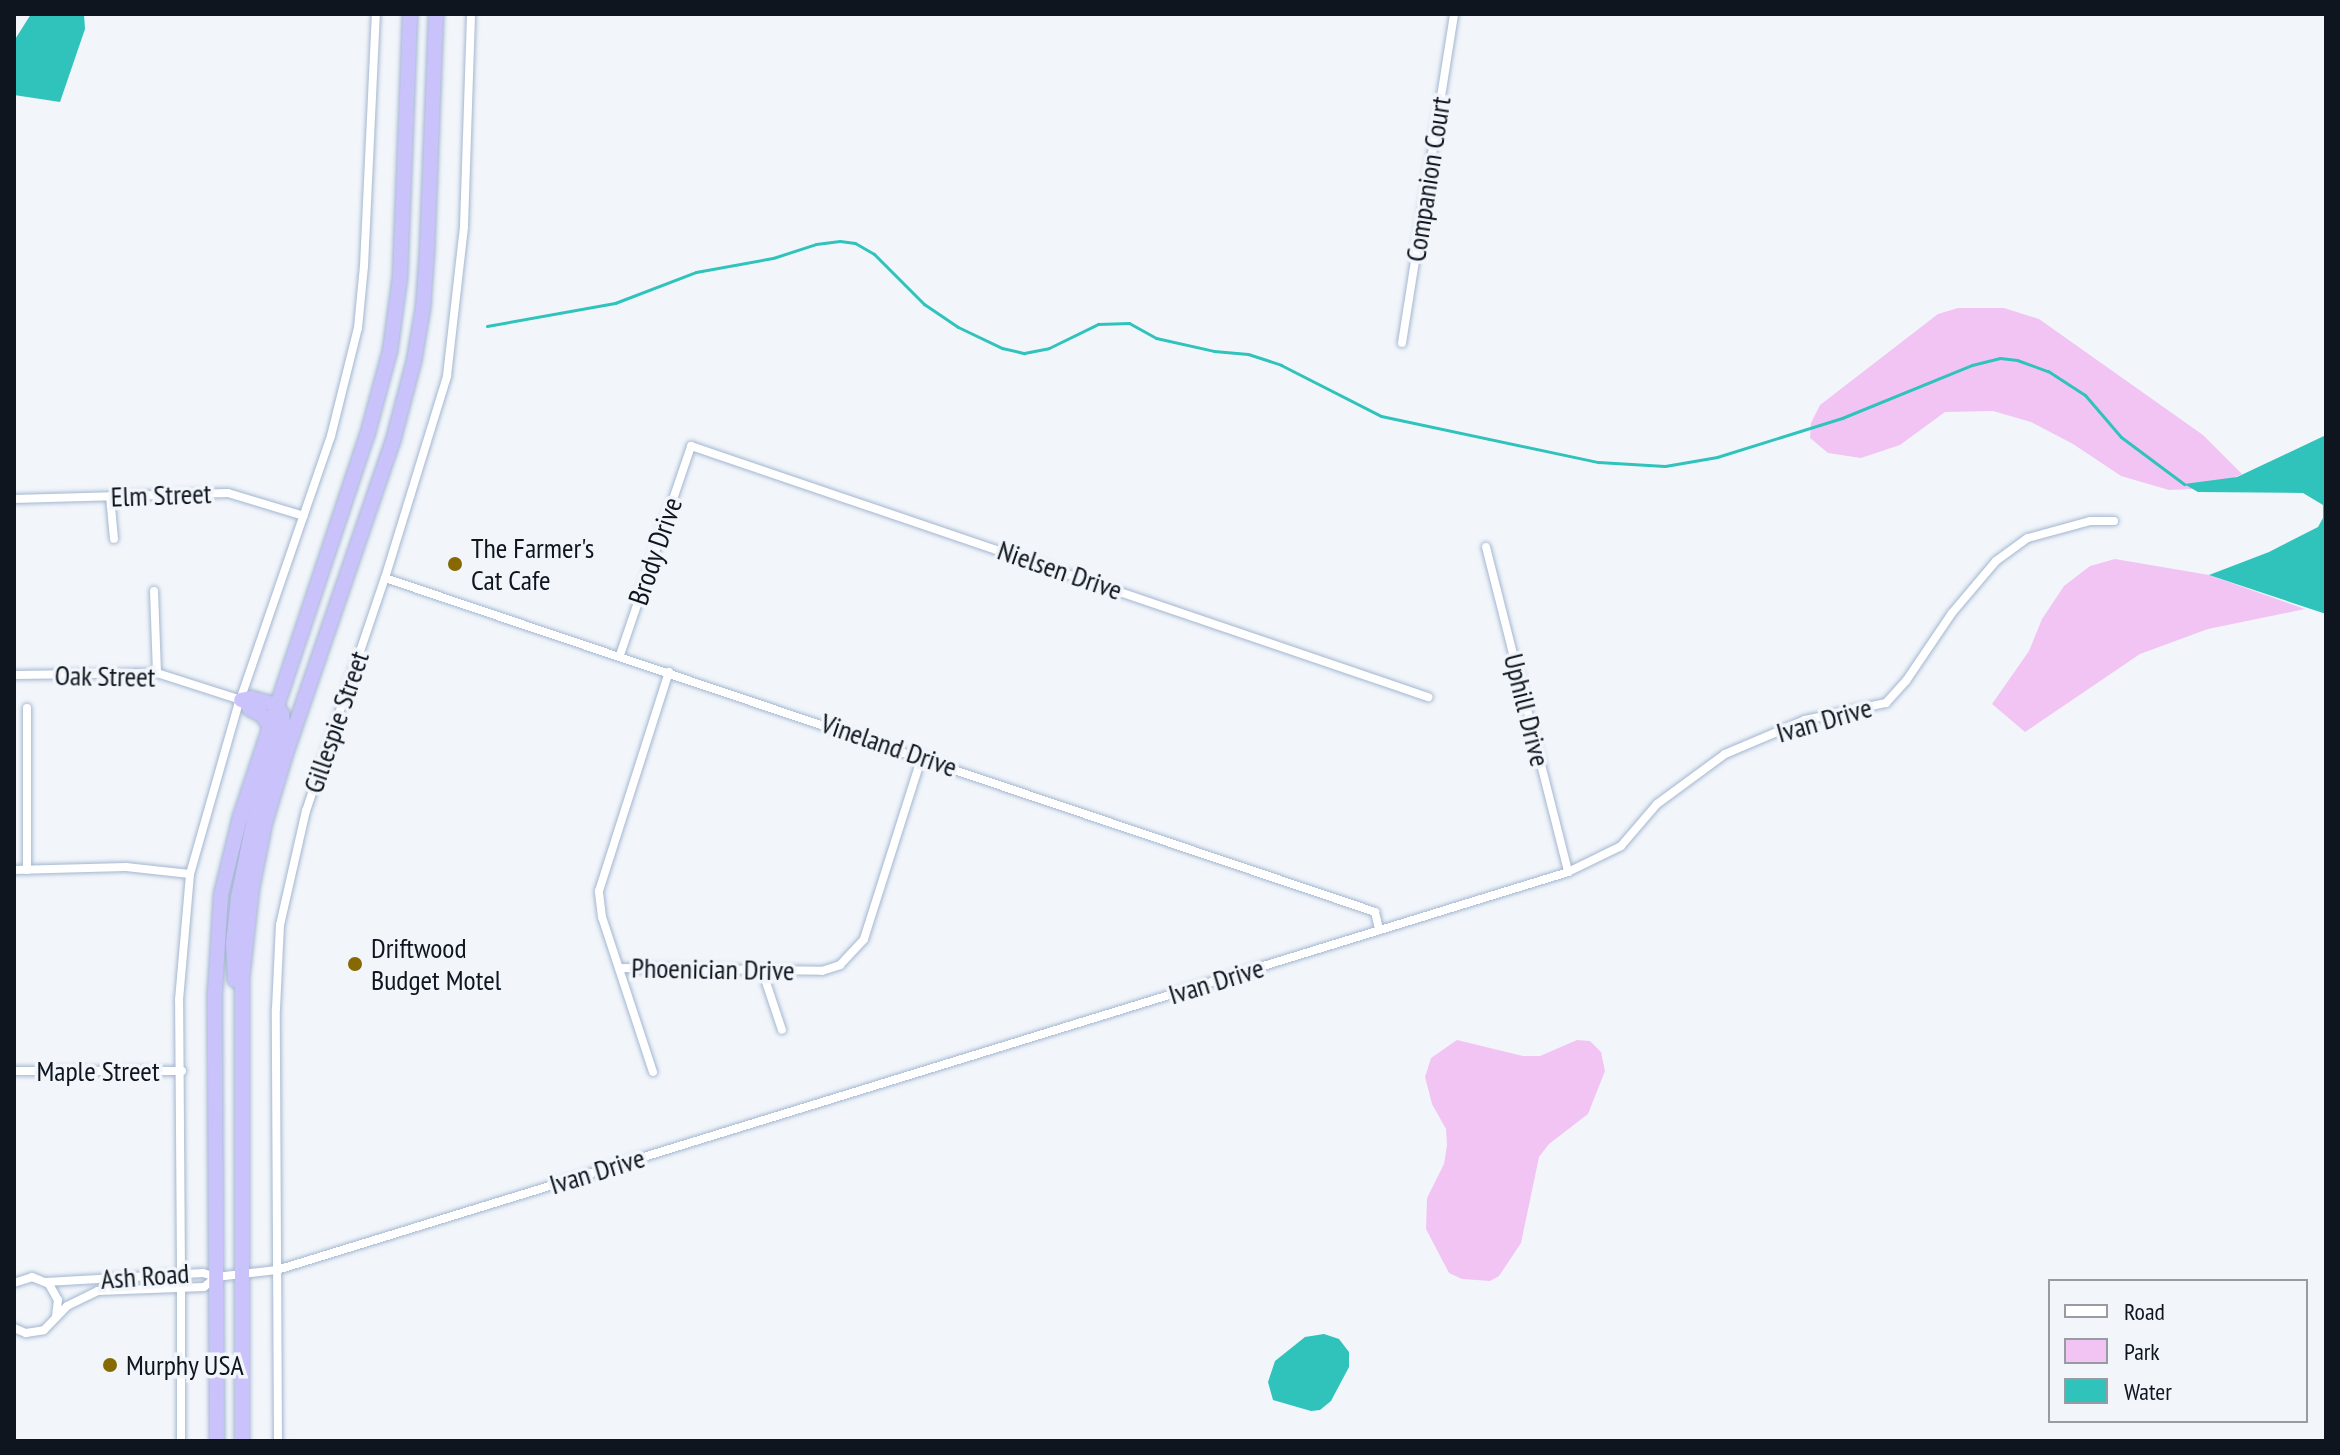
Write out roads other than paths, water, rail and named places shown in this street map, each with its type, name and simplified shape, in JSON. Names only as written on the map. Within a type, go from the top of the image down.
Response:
[{"type":"highway","points":[[217,1441],[216,943],[229,857],[269,725],[367,436],[390,351],[400,277],[410,14]]},
{"type":"highway","points":[[242,1441],[242,995],[252,888],[265,823],[393,441],[414,361],[427,251],[436,14]]},
{"type":"highway","points":[[242,995],[234,978],[238,898],[254,819],[282,728],[282,714],[276,705],[252,698],[243,700],[269,725]]},
{"type":"street","points":[[181,1273],[182,1071],[179,1000],[190,874],[205,814],[331,436],[358,328],[364,266],[376,14]]},
{"type":"street","name":"Gillespie Street","points":[[278,1441],[280,925],[306,811],[385,578],[447,376],[464,226],[471,14]]},
{"type":"street","name":"Companion Court","points":[[1402,343],[1454,14]]},
{"type":"street","name":"Brody Drive","points":[[620,655],[691,446]]},
{"type":"street","name":"Nielsen Drive","points":[[691,446],[1428,697]]},
{"type":"street","name":"Elm Street","points":[[14,499],[228,493],[304,516]]},
{"type":"street","points":[[110,496],[114,539]]},
{"type":"street","name":"Ivan Drive","points":[[216,1277],[277,1270],[1568,872],[1621,846],[1657,804],[1725,754],[1805,720],[1886,703],[1906,681],[1952,613],[1996,561],[2028,538],[2090,521],[2114,521]]},
{"type":"street","name":"Uphill Drive","points":[[1486,547],[1568,872]]},
{"type":"street","name":"Vineland Drive","points":[[385,578],[922,756],[1375,912],[1379,929]]},
{"type":"street","points":[[154,591],[157,673]]},
{"type":"street","name":"Phoenician Drive","points":[[669,672],[601,877],[602,917],[619,968],[832,969],[858,950],[922,756]]},
{"type":"street","name":"Oak Street","points":[[14,675],[157,673],[243,700]]},
{"type":"street","points":[[27,708],[27,870]]},
{"type":"street","points":[[14,870],[126,867],[190,874]]},
{"type":"street","points":[[619,968],[653,1072]]},
{"type":"street","points":[[762,970],[782,1030]]},
{"type":"street","name":"Maple Street","points":[[14,1071],[182,1071]]},
{"type":"street","name":"Ash Road","points":[[14,1283],[32,1277],[46,1282],[181,1273],[203,1273],[216,1277]]},
{"type":"street","name":"Ash Road","points":[[14,1328],[35,1333],[44,1330],[80,1297],[98,1291],[204,1287],[216,1277]]},
{"type":"street","points":[[46,1282],[58,1300],[56,1317]]},
{"type":"street","points":[[181,1288],[181,1441]]},
{"type":"water","points":[[31,14],[84,14],[85,29],[60,102],[14,95],[14,41]]},
{"type":"water","points":[[2326,435],[2326,614],[2209,575],[2269,552],[2318,527],[2323,518],[2323,505],[2303,493],[2198,492],[2184,484],[2237,477]]},
{"type":"water","points":[[1324,1334],[1339,1339],[1349,1352],[1349,1367],[1331,1401],[1320,1410],[1311,1411],[1273,1400],[1268,1382],[1275,1361],[1305,1337]]},
{"type":"waterway","points":[[487,326],[615,303],[696,272],[773,258],[816,244],[840,241],[855,243],[874,254],[924,304],[958,327],[1002,348],[1024,353],[1049,348],[1098,324],[1129,323],[1156,338],[1214,351],[1248,354],[1281,365],[1381,416],[1598,462],[1665,466],[1717,457],[1842,418],[1972,365],[2000,358],[2017,360],[2048,371],[2085,395],[2121,437],[2184,484]]},
{"type":"place","name":"The Farmer's Cat Cafe","points":[[455,564]]},
{"type":"place","name":"Driftwood Budget Motel","points":[[355,964]]},
{"type":"place","name":"Murphy USA","points":[[110,1365]]}]
